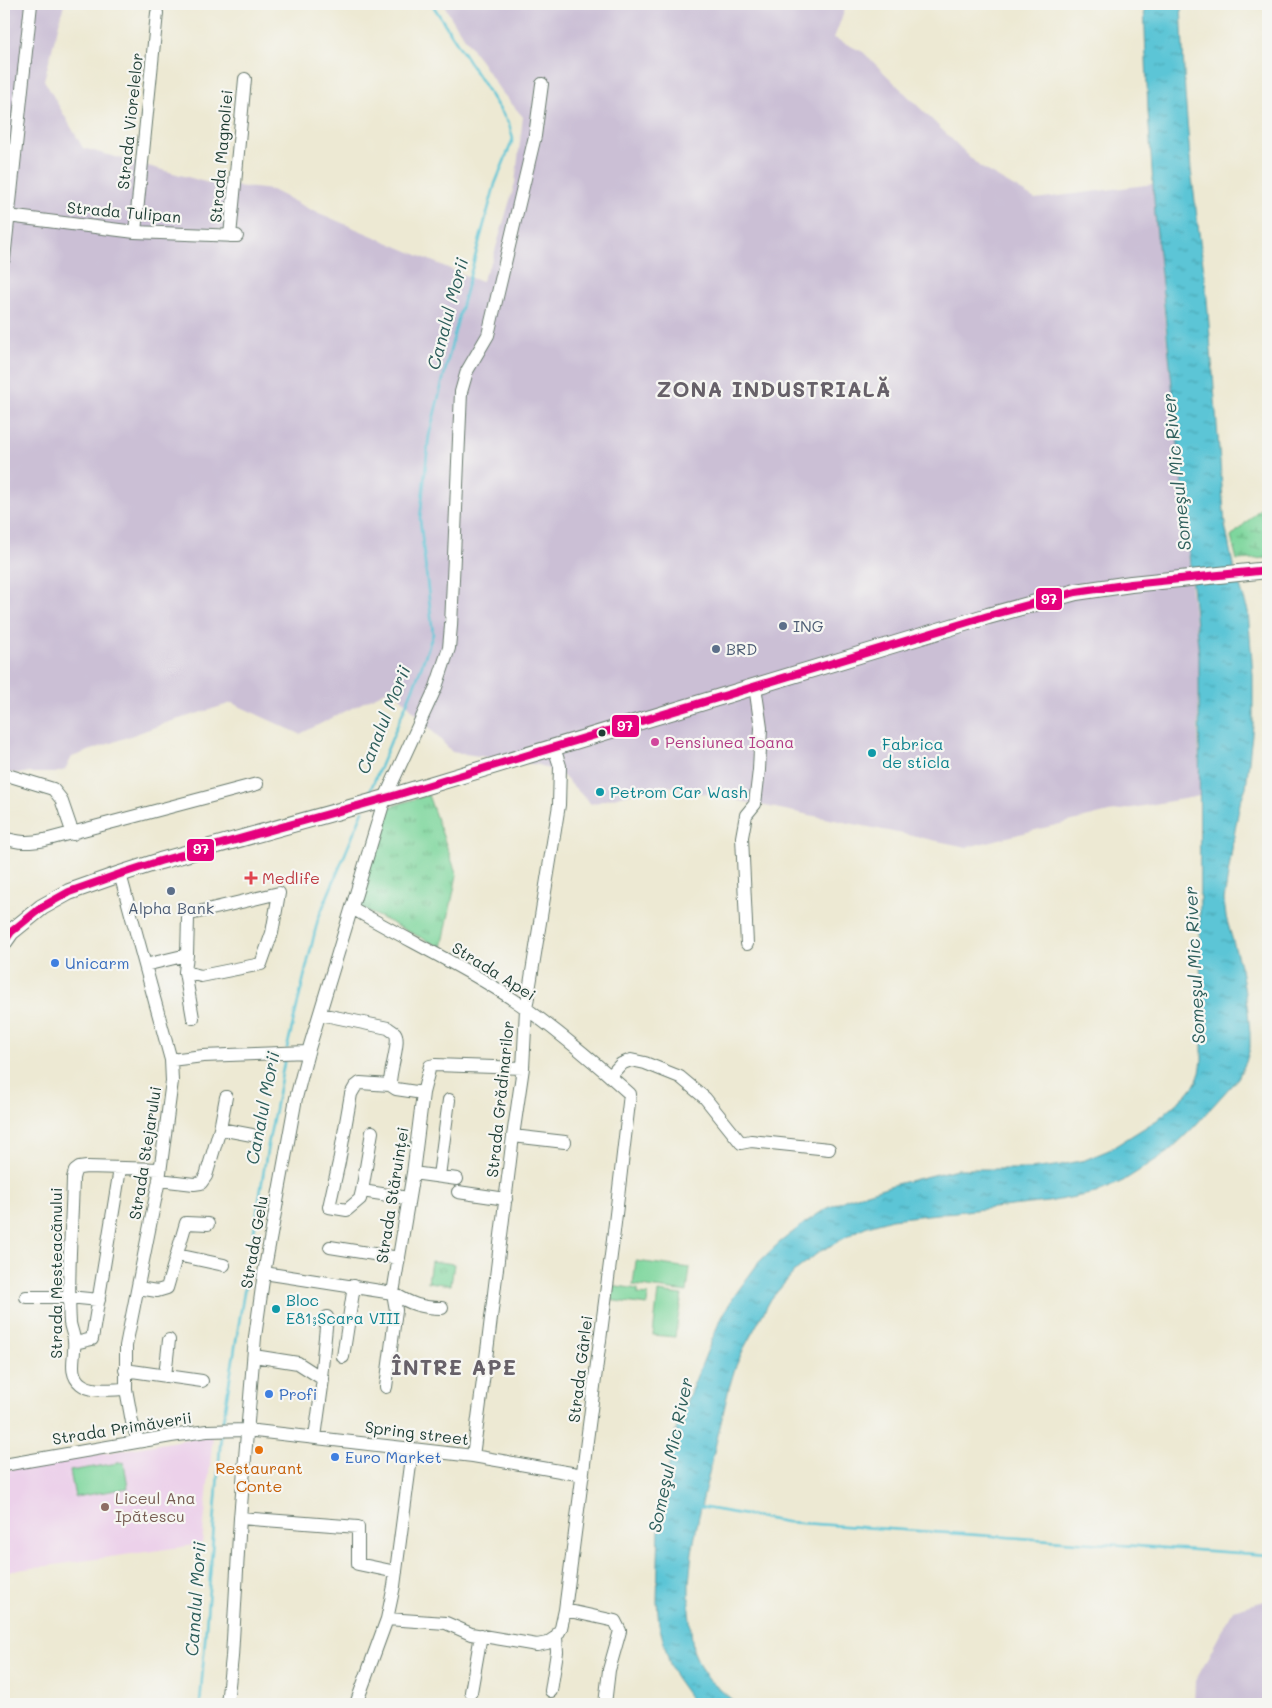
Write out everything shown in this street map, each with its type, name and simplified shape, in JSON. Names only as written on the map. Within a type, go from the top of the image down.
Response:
[{"type":"main road","points":[[4,942],[11,932],[42,906],[69,892],[120,874],[160,861],[380,800],[978,618],[1076,592],[1131,584],[1268,570]]},
{"type":"street","points":[[4,259],[32,4]]},
{"type":"street","name":"Strada Viorelelor","points":[[135,232],[157,13]]},
{"type":"street","name":"Strada Magnoliei","points":[[233,236],[244,79]]},
{"type":"street","name":"Strada Gelu","points":[[227,1704],[255,1337],[264,1273],[296,1098],[352,908],[380,800],[436,687],[449,648],[461,392],[467,371],[488,335],[535,136],[542,84]]},
{"type":"street","name":"Strada Tulipan","points":[[8,216],[135,232],[233,236]]},
{"type":"street","points":[[747,944],[742,837],[746,815],[755,804],[759,770],[761,728],[755,686]]},
{"type":"street","name":"Strada Grădinarilor","points":[[473,1456],[523,1068],[526,1009],[559,805],[560,766],[554,748]]},
{"type":"street","points":[[4,774],[53,790],[61,799],[73,834]]},
{"type":"street","points":[[4,838],[29,843],[73,834],[257,784]]},
{"type":"street","name":"Strada Stejarului","points":[[120,874],[171,1060],[172,1081],[159,1174],[126,1346],[126,1389],[132,1422],[138,1441]]},
{"type":"street","points":[[185,972],[201,976],[254,967],[261,964],[272,933],[279,894],[190,914],[188,918],[185,972],[194,1018]]},
{"type":"street","name":"Strada Apei","points":[[352,908],[443,958],[526,1009],[630,1094]]},
{"type":"street","points":[[145,965],[187,955]]},
{"type":"street","points":[[320,1014],[388,1028],[395,1032],[397,1039],[389,1078],[390,1085]]},
{"type":"street","points":[[171,1060],[203,1056],[308,1052]]},
{"type":"street","points":[[610,1076],[621,1064],[631,1060],[645,1063],[680,1077],[704,1098],[741,1143],[751,1141],[829,1149]]},
{"type":"street","name":"Strada Stăruinței","points":[[386,1387],[396,1310],[394,1293],[413,1173],[423,1093],[430,1066],[435,1064],[523,1068]]},
{"type":"street","points":[[372,1132],[360,1200],[347,1210],[328,1207],[339,1162],[351,1094],[355,1086],[360,1083],[390,1085],[396,1089],[423,1093]]},
{"type":"street","name":"Strada Gârlei","points":[[551,1691],[557,1652],[551,1640],[561,1628],[565,1610],[630,1094]]},
{"type":"street","points":[[226,1097],[220,1129],[252,1135]]},
{"type":"street","points":[[439,1176],[449,1100]]},
{"type":"street","name":"Strada Mesteacănului","points":[[126,1389],[92,1389],[81,1385],[72,1364],[75,1343],[70,1325],[72,1178],[75,1171],[79,1168],[87,1167],[159,1174],[194,1184],[201,1183],[206,1176],[220,1129]]},
{"type":"street","points":[[513,1136],[565,1142]]},
{"type":"street","points":[[75,1343],[92,1339],[120,1169]]},
{"type":"street","points":[[413,1173],[457,1178]]},
{"type":"street","points":[[362,1191],[408,1198]]},
{"type":"street","points":[[458,1192],[506,1199]]},
{"type":"street","points":[[138,1288],[157,1291],[167,1288],[186,1224],[208,1224]]},
{"type":"street","points":[[330,1247],[399,1258]]},
{"type":"street","points":[[177,1255],[224,1264]]},
{"type":"street","points":[[264,1273],[394,1293],[406,1301],[425,1308],[442,1308]]},
{"type":"street","points":[[343,1357],[354,1286]]},
{"type":"street","points":[[26,1297],[70,1297],[99,1300]]},
{"type":"street","points":[[321,1378],[327,1317]]},
{"type":"street","points":[[165,1376],[169,1340]]},
{"type":"street","points":[[254,1356],[298,1362],[324,1379],[315,1437]]},
{"type":"street","points":[[125,1370],[202,1381]]},
{"type":"street","name":"Strada Primăverii","points":[[4,1464],[207,1430],[247,1430]]},
{"type":"street","name":"Spring street","points":[[247,1430],[473,1456],[583,1475]]},
{"type":"street","points":[[356,1704],[387,1619],[396,1572],[412,1450]]},
{"type":"street","points":[[240,1518],[358,1527],[358,1564],[396,1572]]},
{"type":"street","points":[[565,1610],[614,1621],[619,1626],[620,1631],[610,1670],[605,1704]]},
{"type":"street","points":[[387,1619],[446,1623],[462,1631],[537,1645],[551,1640]]},
{"type":"street","points":[[471,1692],[481,1635]]},
{"type":"shaded area","points":[[4,4],[64,4],[44,80],[83,148],[209,183],[272,190],[307,208],[481,282],[493,258],[515,183],[523,117],[500,90],[450,16],[444,4],[847,4],[834,38],[863,52],[980,167],[1035,199],[1154,184],[1166,334],[1182,473],[1191,590],[1199,655],[1198,735],[1200,796],[1109,812],[967,847],[662,785],[591,804],[563,776],[539,765],[452,752],[392,688],[300,734],[232,703],[166,723],[72,757],[65,770],[55,773],[4,773]]},
{"type":"shaded area","name":"Liceul Ana Ipătescu","points":[[213,1435],[202,1544],[4,1572],[4,1470]]},
{"type":"shaded area","points":[[1268,1600],[1268,1704],[1194,1704],[1195,1681],[1233,1610]]},
{"type":"green space","points":[[1268,501],[1268,557],[1237,560],[1231,537]]},
{"type":"green space","points":[[428,795],[457,875],[442,948],[357,906],[386,808]]},
{"type":"green space","points":[[431,1261],[454,1264],[451,1285],[428,1282]]},
{"type":"green space","points":[[636,1261],[690,1268],[687,1292],[633,1285]]},
{"type":"green space","points":[[610,1285],[638,1289],[638,1294],[648,1295],[647,1305],[608,1300]]},
{"type":"green space","points":[[658,1292],[682,1295],[675,1337],[653,1335]]},
{"type":"green space","points":[[124,1462],[128,1488],[75,1497],[70,1471]]},
{"type":"water","name":"Someşul Mic River","points":[[1144,4],[1181,4],[1191,170],[1206,287],[1225,525],[1233,565],[1248,611],[1253,675],[1253,725],[1246,787],[1240,803],[1224,900],[1226,917],[1241,969],[1248,1011],[1250,1048],[1238,1078],[1193,1128],[1168,1152],[1123,1181],[1096,1193],[1048,1202],[891,1219],[865,1227],[819,1252],[795,1271],[771,1299],[744,1348],[729,1388],[698,1520],[689,1583],[689,1611],[693,1650],[709,1680],[737,1704],[694,1704],[677,1680],[670,1665],[659,1625],[657,1601],[659,1525],[678,1422],[718,1325],[732,1299],[759,1262],[779,1243],[806,1222],[824,1210],[847,1199],[896,1184],[957,1169],[1030,1169],[1056,1166],[1085,1160],[1109,1150],[1157,1120],[1187,1094],[1195,1084],[1200,1073],[1202,1060],[1202,1016],[1200,962],[1199,655],[1155,214],[1148,111]]},
{"type":"waterway","name":"Canalul Morii","points":[[368,796],[418,676],[433,634],[420,519],[429,436],[457,323],[495,184],[513,139],[509,124],[432,4]]},
{"type":"waterway","name":"Canalul Morii","points":[[287,1048],[318,919],[363,811]]},
{"type":"waterway","name":"Canalul Morii","points":[[222,1427],[268,1145],[285,1058]]},
{"type":"waterway","name":"Canalul Morii","points":[[200,1704],[221,1435]]},
{"type":"waterway","points":[[700,1507],[786,1522],[1268,1555]]},
{"type":"transit line","name":"97","points":[[4,942],[11,932],[42,907],[69,892],[120,874],[160,861],[393,796],[988,616],[1076,592],[1131,584],[1268,570]]},
{"type":"place","name":"ING","points":[[783,626]]},
{"type":"place","name":"BRD","points":[[716,649]]},
{"type":"place","name":"Pensiunea Ioana","points":[[655,742]]},
{"type":"place","name":"Fabrica de sticla","points":[[872,753]]},
{"type":"place","name":"Petrom Car Wash","points":[[600,792]]},
{"type":"place","name":"Medlife","points":[[251,878]]},
{"type":"place","name":"Alpha Bank","points":[[171,891]]},
{"type":"place","name":"Unicarm","points":[[55,963]]},
{"type":"place","name":"Bloc E81;Scara VIII","points":[[276,1309]]},
{"type":"place","name":"Profi","points":[[269,1394]]},
{"type":"place","name":"Restaurant Conte","points":[[259,1450]]},
{"type":"place","name":"Euro Market","points":[[335,1457]]},
{"type":"place","name":"Liceul Ana Ipătescu","points":[[105,1507]]},
{"type":"district","name":"ZONA INDUSTRIALĂ","points":[[774,390]]},
{"type":"district","name":"ÎNTRE APE","points":[[454,1368]]}]
